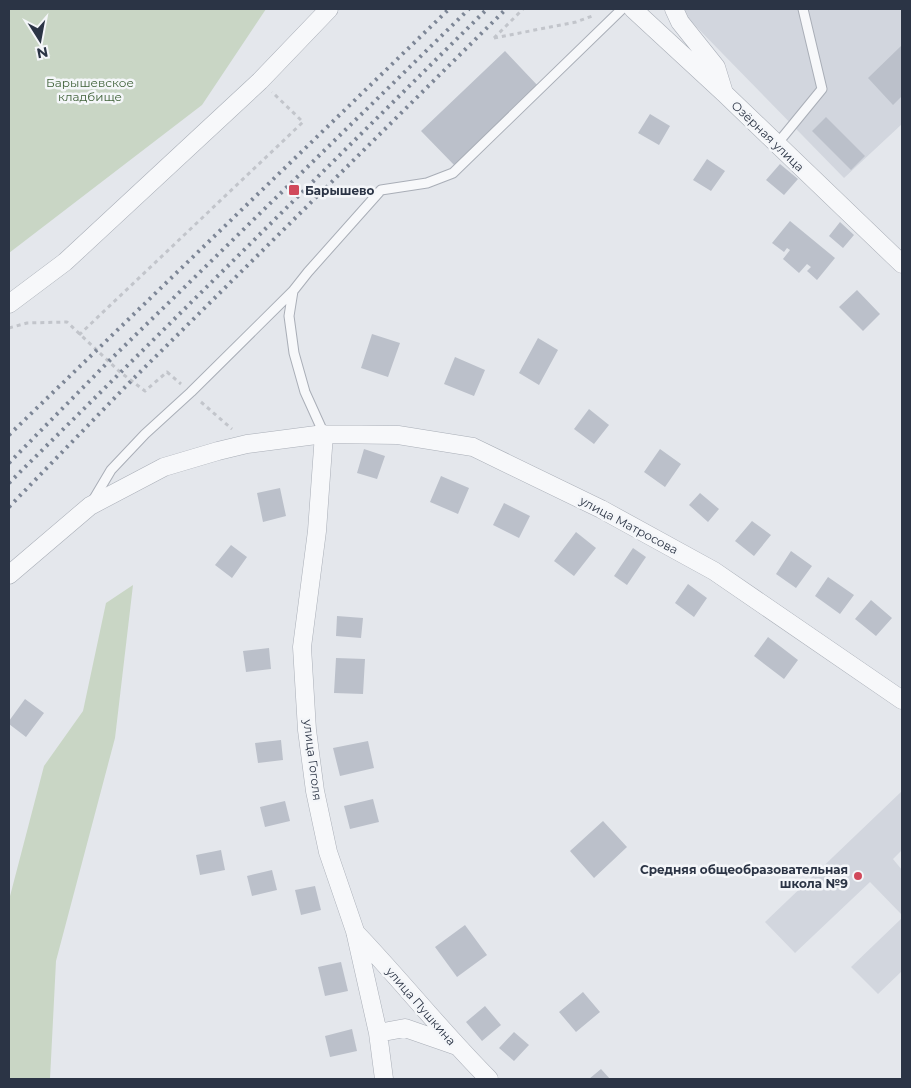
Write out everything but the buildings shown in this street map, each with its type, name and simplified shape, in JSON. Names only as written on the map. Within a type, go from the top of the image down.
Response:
[{"type":"street","points":[[9,304],[65,262],[260,81],[329,9]]},
{"type":"street","name":"Озёрная улица","points":[[633,9],[725,94],[902,264]]},
{"type":"street","points":[[674,9],[680,22],[716,67],[725,94]]},
{"type":"street","name":"улица Матросова","points":[[9,575],[90,506],[164,467],[247,444],[324,434],[398,435],[474,447],[601,508],[714,571],[902,700]]},
{"type":"street","name":"улица Гоголя","points":[[324,434],[317,531],[302,647],[308,730],[316,791],[328,852],[355,932],[378,1033],[384,1079]]},
{"type":"street","name":"улица Пушкина","points":[[355,932],[392,971],[456,1046],[489,1079]]},
{"type":"street","points":[[378,1033],[405,1028],[456,1046]]},
{"type":"lane","points":[[90,506],[111,470],[145,434],[191,392],[293,291],[381,190],[428,183],[453,173],[622,9]]},
{"type":"lane","points":[[777,144],[822,88],[803,9]]},
{"type":"lane","points":[[293,291],[289,316],[294,353],[305,392],[324,434]]},
{"type":"path","points":[[523,9],[494,38],[576,22],[604,12]]},
{"type":"path","points":[[79,335],[303,122],[260,81]]},
{"type":"path","points":[[9,328],[27,323],[67,322],[79,335],[144,391],[167,372],[247,444]]},
{"type":"shaded area","points":[[679,9],[902,9],[902,124],[844,178]]},
{"type":"shaded area","name":"Средняя общеобразовательная школа №9","points":[[902,791],[902,850],[893,859],[902,870],[902,915],[870,882],[795,953],[765,922]]},
{"type":"shaded area","points":[[902,918],[902,971],[878,994],[851,967]]},
{"type":"green space","name":"Барышевское кладбище","points":[[9,9],[266,9],[202,105],[9,253]]},
{"type":"green space","points":[[133,585],[115,738],[56,961],[50,1079],[9,1079],[9,900],[44,766],[83,711],[106,603]]},
{"type":"railway","points":[[9,435],[449,9]]},
{"type":"railway","points":[[9,463],[109,361],[469,9]]},
{"type":"railway","points":[[9,483],[487,9]]},
{"type":"railway","points":[[9,507],[131,381],[506,9]]},
{"type":"place","name":"Барышево","points":[[294,190]]},
{"type":"place","name":"Средняя общеобразовательная школа №9","points":[[858,876]]}]
